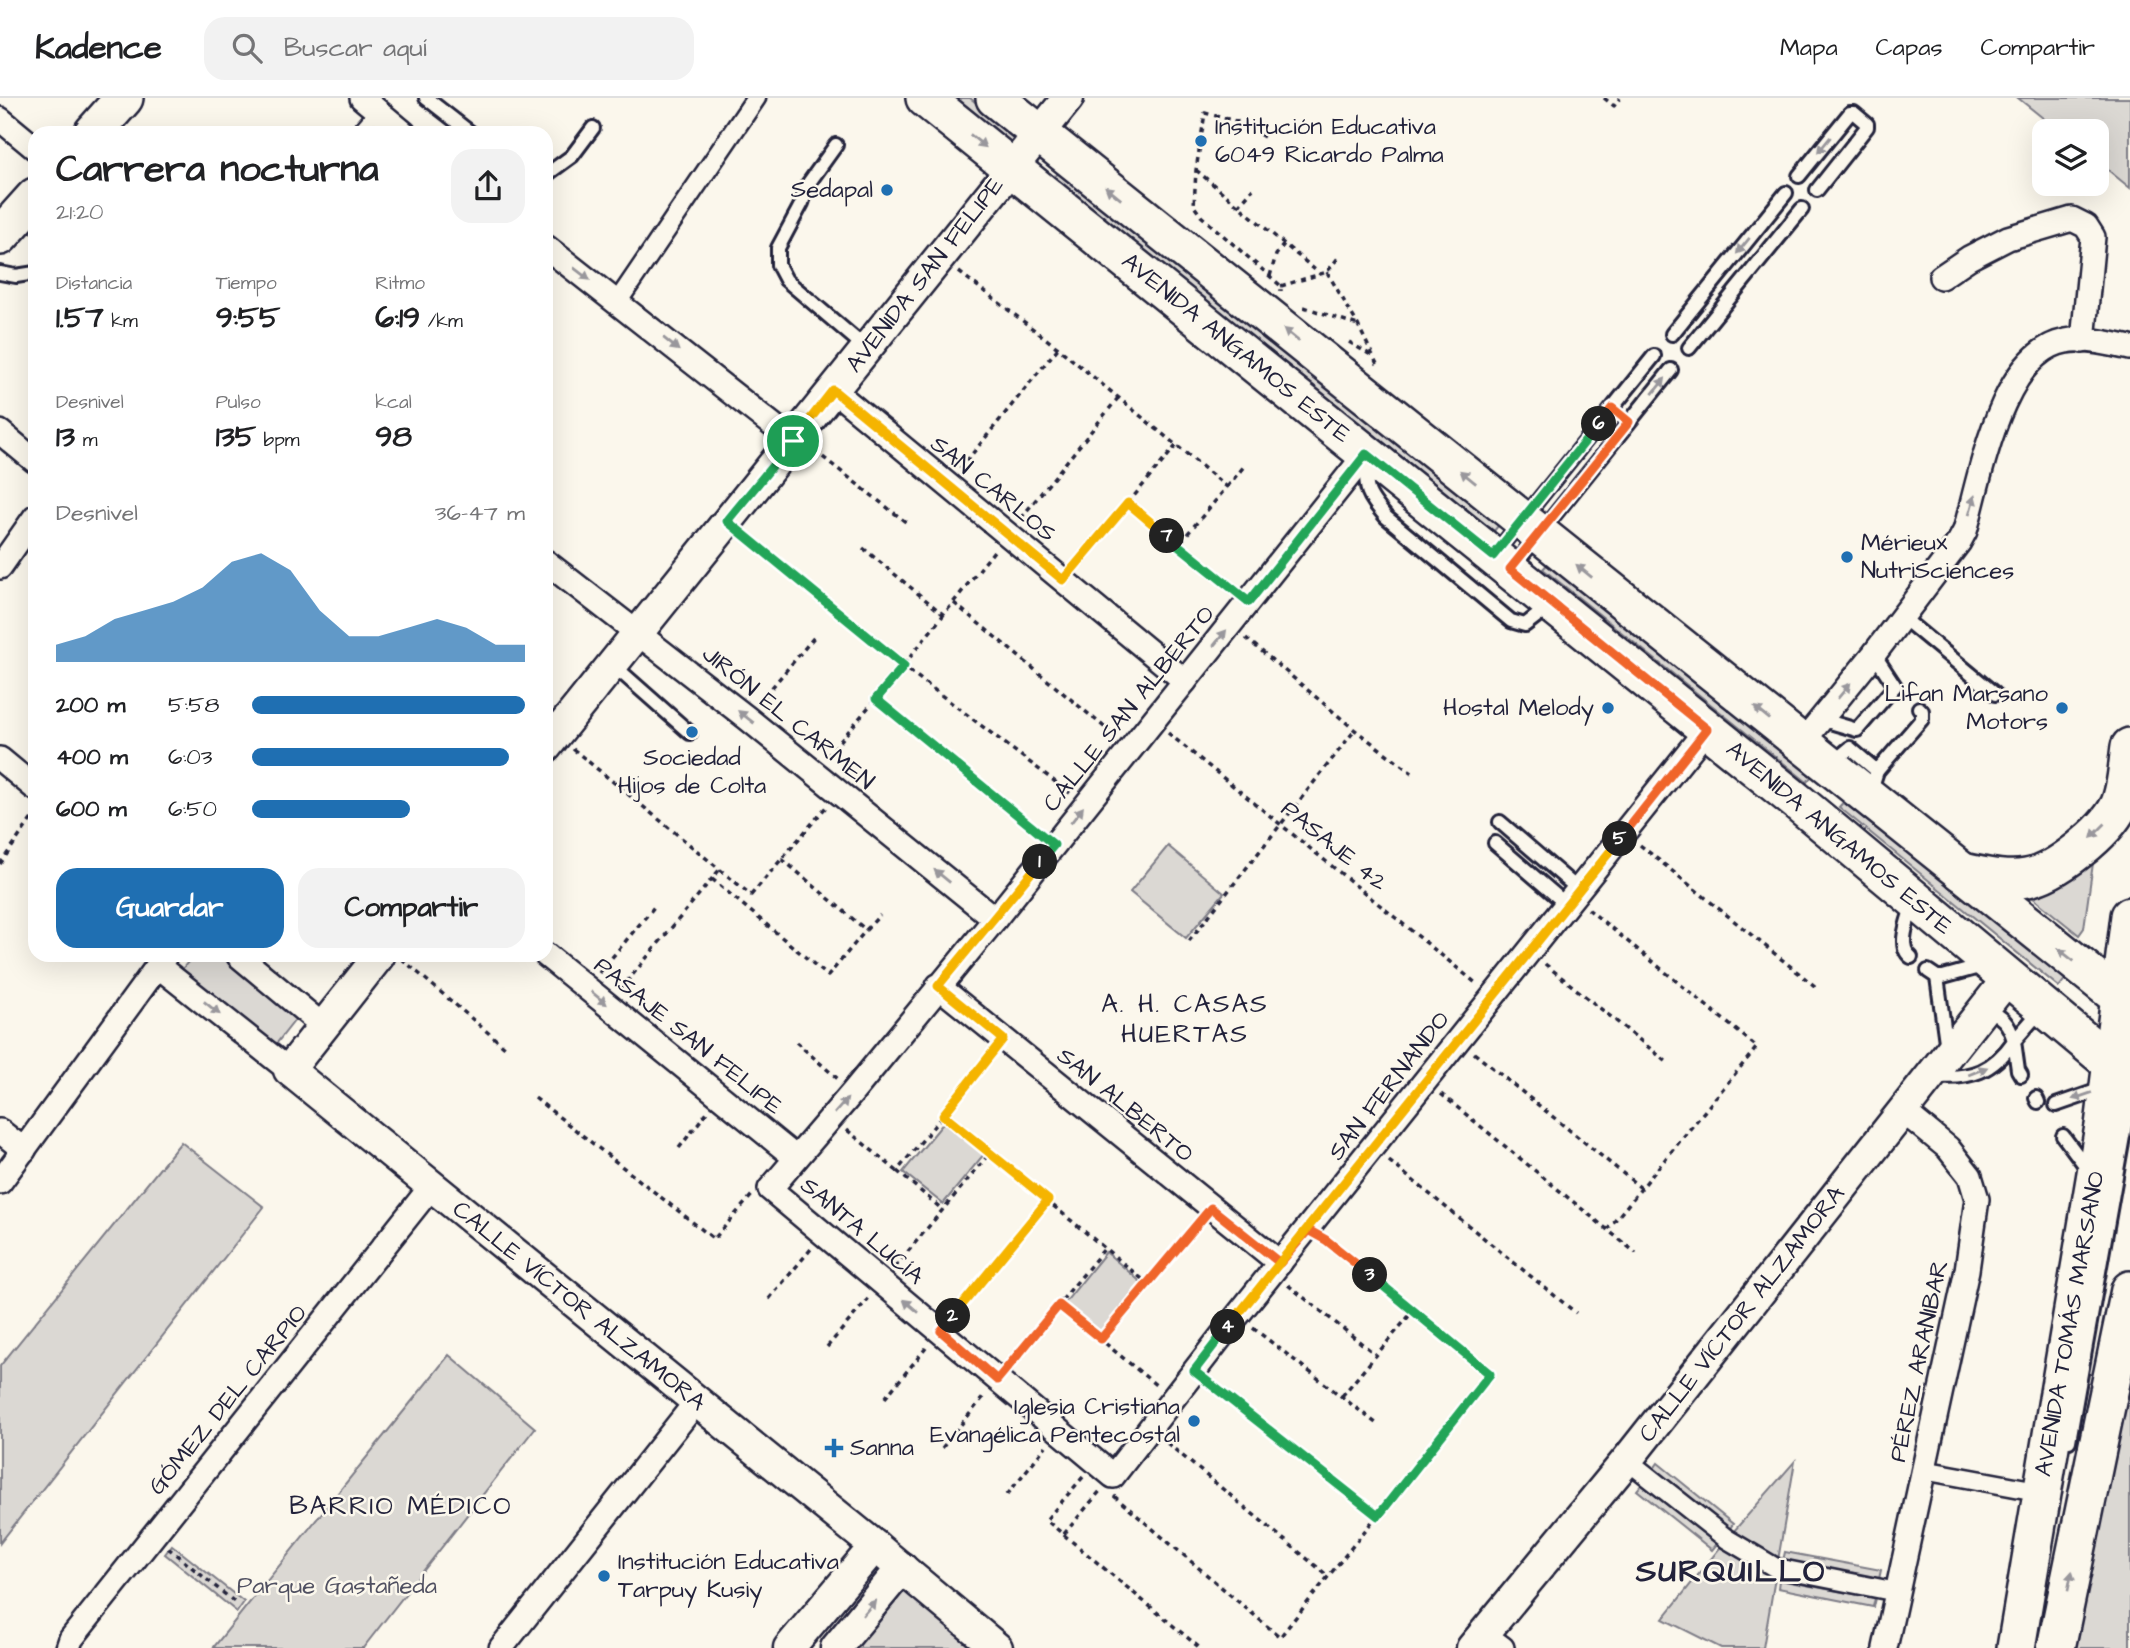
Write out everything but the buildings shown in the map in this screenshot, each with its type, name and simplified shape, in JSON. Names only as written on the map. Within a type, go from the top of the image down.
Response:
[{"type":"main road","points":[[99,126],[124,98]]},
{"type":"main road","name":"AVENIDA ANGAMOS ESTE","points":[[925,98],[1804,807],[2043,1007],[2108,1070]]},
{"type":"main road","name":"AVENIDA ANGAMOS ESTE","points":[[995,98],[1530,527],[1873,784],[1962,872],[2125,1002]]},
{"type":"main road","points":[[0,236],[28,205]]},
{"type":"main road","points":[[1962,872],[2011,879],[2029,878],[2050,869],[2077,850],[2098,832],[2119,806],[2130,747]]},
{"type":"main road","points":[[1804,807],[1827,749]]},
{"type":"main road","name":"AVENIDA TOMÁS MARSANO","points":[[2016,1648],[2094,1178],[2108,1070],[2125,1002],[2130,916]]},
{"type":"main road","name":"AVENIDA TOMÁS MARSANO","points":[[2056,1648],[2130,1290]]},
{"type":"street","points":[[618,301],[756,98]]},
{"type":"street","name":"AVENIDA SAN FELIPE","points":[[553,738],[1068,98]]},
{"type":"street","points":[[369,104],[396,126]]},
{"type":"street","points":[[0,119],[28,142]]},
{"type":"street","points":[[1941,277],[2008,237],[2072,219],[2086,226],[2093,237],[2083,341]]},
{"type":"street","points":[[553,252],[795,439]]},
{"type":"street","points":[[1827,749],[1874,654],[1965,531],[1997,418],[2015,379],[2035,358],[2067,340],[2130,348]]},
{"type":"street","name":"SAN CARLOS","points":[[833,390],[1185,681]]},
{"type":"street","points":[[0,432],[28,455]]},
{"type":"street","name":"CALLE SAN ALBERTO","points":[[770,1189],[995,919],[1366,454]]},
{"type":"street","points":[[0,567],[28,527]]},
{"type":"street","name":"JIRÓN EL CARMEN","points":[[553,567],[747,718],[995,919]]},
{"type":"street","name":"SAN FERNANDO","points":[[1104,1469],[1149,1428],[1707,729]]},
{"type":"street","points":[[0,759],[28,782]]},
{"type":"street","name":"PASAJE SAN FELIPE","points":[[553,961],[796,1158]]},
{"type":"street","points":[[0,1182],[161,962]]},
{"type":"street","name":"CALLE VÍCTOR ALZAMORA","points":[[163,962],[431,1187],[997,1648]]},
{"type":"street","points":[[246,962],[323,1026]]},
{"type":"street","points":[[289,1070],[374,962]]},
{"type":"street","name":"CALLE VÍCTOR ALZAMORA","points":[[1486,1643],[1985,1007],[1999,971]]},
{"type":"street","name":"SAN ALBERTO","points":[[938,986],[1211,1208],[1276,1268]]},
{"type":"street","name":"PÉREZ ARANIBAR","points":[[1885,1648],[1967,1270],[1977,1199],[1970,1176],[1948,1148],[1903,1111]]},
{"type":"street","points":[[0,1132],[24,1150]]},
{"type":"street","name":"GÓMEZ DEL CARPIO","points":[[68,1648],[71,1639],[431,1187]]},
{"type":"street","name":"SANTA LUCÍA","points":[[770,1189],[1104,1469]]},
{"type":"street","points":[[500,1648],[697,1401]]},
{"type":"street","points":[[1627,1460],[1727,1539],[1776,1568],[1897,1592]]},
{"type":"street","points":[[1923,1470],[2042,1492]]},
{"type":"street","points":[[789,1648],[875,1546]]},
{"type":"street","points":[[836,1648],[902,1569]]},
{"type":"lane","points":[[426,98],[462,126]]},
{"type":"lane","points":[[360,126],[369,104]]},
{"type":"lane","points":[[1799,176],[1850,113],[1854,113],[1867,127],[1817,190]]},
{"type":"lane","points":[[553,169],[572,156],[593,128]]},
{"type":"lane","points":[[836,145],[808,184],[802,203],[778,248],[778,265],[786,280],[867,349]]},
{"type":"lane","points":[[1672,334],[1786,193]]},
{"type":"lane","points":[[1689,348],[1802,209]]},
{"type":"lane","points":[[0,273],[28,274]]},
{"type":"lane","points":[[1502,563],[1612,408],[1654,356]]},
{"type":"lane","points":[[1502,563],[1530,527],[1629,422],[1671,370]]},
{"type":"lane","points":[[1612,408],[1629,422]]},
{"type":"lane","points":[[1366,454],[1366,488],[1386,517],[1511,621],[1525,625],[1552,604]]},
{"type":"lane","points":[[1902,617],[1994,694]]},
{"type":"lane","points":[[1827,749],[1857,730],[1897,687],[1874,654]]},
{"type":"lane","points":[[612,664],[690,733]]},
{"type":"lane","points":[[1873,784],[1922,719],[1922,711],[1919,708]]},
{"type":"lane","points":[[1827,749],[1857,730]]},
{"type":"lane","points":[[1500,822],[1573,897]]},
{"type":"lane","points":[[1494,843],[1573,897]]},
{"type":"lane","points":[[1911,957],[1906,953],[1903,943],[1914,900]]},
{"type":"lane","points":[[1999,971],[1943,977],[1932,974],[1939,1065],[1955,1079],[1992,1065],[2043,1007]]},
{"type":"lane","points":[[1985,1007],[2005,1019],[2014,1041],[2020,1071]]},
{"type":"lane","points":[[2056,1105],[2108,1070],[2127,1130],[2066,1458]]},
{"type":"lane","points":[[2063,1136],[2094,1178]]},
{"type":"path","points":[[1604,98],[1614,106],[1620,98]]},
{"type":"path","points":[[1264,137],[1240,122],[1205,113],[1196,170],[1194,206],[1201,216],[1281,286],[1327,272],[1338,258]]},
{"type":"path","points":[[1196,170],[1320,274]]},
{"type":"path","points":[[1238,206],[1253,189]]},
{"type":"path","points":[[1273,285],[1270,277],[1276,255],[1284,244]]},
{"type":"path","points":[[940,258],[1058,348],[1227,487]]},
{"type":"path","points":[[1327,272],[1359,324],[1383,376]]},
{"type":"path","points":[[1276,293],[1282,299]]},
{"type":"path","points":[[1295,304],[1359,324]]},
{"type":"path","points":[[947,485],[1058,348]]},
{"type":"path","points":[[814,772],[904,666],[1118,398]]},
{"type":"path","points":[[795,439],[907,523]]},
{"type":"path","points":[[1063,580],[1176,446]]},
{"type":"path","points":[[1178,545],[1246,464]]},
{"type":"path","points":[[1128,503],[1249,602]]},
{"type":"path","points":[[727,521],[904,666],[1085,805]]},
{"type":"path","points":[[863,548],[944,615]]},
{"type":"path","points":[[954,603],[1131,749]]},
{"type":"path","points":[[1231,625],[1355,730],[1412,773]]},
{"type":"path","points":[[747,718],[815,636]]},
{"type":"path","points":[[876,699],[1054,845]]},
{"type":"path","name":"PASAJE 42","points":[[1153,721],[1493,997]]},
{"type":"path","points":[[1189,941],[1355,730]]},
{"type":"path","points":[[553,743],[751,895],[838,792]]},
{"type":"path","points":[[0,864],[28,824]]},
{"type":"path","points":[[1625,833],[1816,987]]},
{"type":"path","points":[[782,859],[866,930]]},
{"type":"path","points":[[607,1004],[720,869]]},
{"type":"path","points":[[712,879],[828,976],[880,915]]},
{"type":"path","points":[[1573,897],[1756,1047],[1608,1229]]},
{"type":"path","points":[[586,988],[654,907]]},
{"type":"path","points":[[1529,951],[1667,1062]]},
{"type":"path","points":[[405,962],[506,1048]]},
{"type":"path","points":[[897,1171],[1003,1039]]},
{"type":"path","points":[[1458,1041],[1641,1188]]},
{"type":"path","points":[[796,1042],[853,1092]]},
{"type":"path","points":[[1426,1082],[1636,1253]]},
{"type":"path","points":[[679,1148],[720,1097]]},
{"type":"path","points":[[535,1098],[714,1239],[751,1195],[770,1189]]},
{"type":"path","points":[[943,1115],[1147,1283]]},
{"type":"path","points":[[832,1116],[943,1210]]},
{"type":"path","points":[[1373,1148],[1576,1313]]},
{"type":"path","points":[[827,1347],[990,1153]]},
{"type":"path","points":[[884,1398],[1048,1200]]},
{"type":"path","points":[[1101,1339],[1211,1208]]},
{"type":"path","points":[[1104,1469],[1108,1491],[1280,1637],[1490,1374],[1326,1240],[1308,1230]]},
{"type":"path","points":[[769,1298],[824,1234]]},
{"type":"path","points":[[942,1448],[1105,1248]]},
{"type":"path","points":[[1276,1268],[1375,1354]]},
{"type":"path","points":[[1059,1305],[1172,1398]]},
{"type":"path","points":[[1342,1396],[1414,1310]]},
{"type":"path","points":[[1237,1316],[1377,1424]]},
{"type":"path","points":[[1194,1371],[1378,1516]]},
{"type":"path","points":[[1149,1428],[1328,1576]]},
{"type":"path","points":[[1007,1495],[1058,1430]]},
{"type":"path","points":[[1064,1534],[1104,1469]]},
{"type":"path","points":[[1104,1469],[1046,1520],[1200,1648]]},
{"type":"path","points":[[153,1535],[237,1604]]},
{"type":"green space","points":[[953,98],[970,98],[1016,135],[1009,144]]},
{"type":"green space","points":[[2018,98],[2130,98],[2130,188],[2109,171],[2109,119],[2044,119]]},
{"type":"green space","points":[[1063,167],[1503,520],[1494,531],[1054,178]]},
{"type":"green space","points":[[1551,560],[1814,773],[1807,782],[1543,569]]},
{"type":"green space","points":[[1847,798],[2066,978],[2059,987],[1839,807]]},
{"type":"green space","points":[[1168,846],[1224,893],[1186,938],[1130,892]]},
{"type":"green space","points":[[2094,856],[2084,928],[2079,935],[2027,893]]},
{"type":"green space","points":[[188,962],[240,962],[302,1011],[276,1044],[182,969]]},
{"type":"green space","points":[[945,1121],[985,1153],[943,1204],[903,1172]]},
{"type":"green space","points":[[181,1142],[264,1207],[0,1543],[0,1366]]},
{"type":"green space","points":[[1106,1252],[1143,1284],[1100,1335],[1063,1305]]},
{"type":"green space","name":"Parque Gastañeda","points":[[449,1355],[535,1428],[363,1648],[213,1648]]},
{"type":"green space","points":[[2128,1384],[2130,1648],[2075,1648]]},
{"type":"green space","points":[[1795,1461],[1763,1648],[1721,1648],[1663,1619],[1727,1539]]},
{"type":"green space","points":[[1658,1463],[1733,1524],[1728,1531],[1653,1470]]},
{"type":"green space","points":[[1642,1484],[1717,1544],[1712,1550],[1637,1490]]},
{"type":"green space","points":[[172,1545],[244,1602],[237,1612],[165,1554]]},
{"type":"green space","points":[[1785,1552],[1881,1570],[1879,1579],[1783,1561]]},
{"type":"green space","points":[[1779,1580],[1875,1598],[1873,1607],[1778,1588]]},
{"type":"green space","points":[[904,1584],[981,1648],[852,1648]]},
{"type":"place","name":"Institución Educativa 6049 Ricardo Palma","points":[[1201,141]]},
{"type":"place","name":"Sedapal","points":[[887,190]]},
{"type":"place","name":"Mérieux NutriSciences","points":[[1847,557]]},
{"type":"place","name":"Hostal Melody","points":[[1608,708]]},
{"type":"place","name":"Lifan Marsano Motors","points":[[2062,708]]},
{"type":"place","name":"Sociedad Hijos de Colta","points":[[692,732]]},
{"type":"place","name":"Iglesia Cristiana Evangélica Pentecostal","points":[[1194,1421]]},
{"type":"place","name":"Sanna","points":[[834,1448]]},
{"type":"place","name":"Institución Educativa Tarpuy Kusiy","points":[[604,1576]]},
{"type":"district","name":"A. H. CASAS HUERTAS","points":[[1185,1018]]},
{"type":"district","name":"BARRIO MÉDICO","points":[[401,1506]]},
{"type":"district","name":"SURQUILLO","points":[[1731,1571]]},
{"type":"route","points":[[793,441],[727,521],[904,666],[876,699],[1054,845],[938,986],[1003,1039],[943,1115],[1048,1200],[941,1331],[997,1380],[1059,1305],[1101,1339],[1211,1208],[1280,1263],[1308,1230],[1326,1240],[1490,1374],[1378,1516],[1194,1371],[1308,1230],[1707,729],[1510,569],[1629,422],[1612,408],[1493,556],[1366,454],[1249,602],[1128,503],[1063,580],[833,390],[793,441]]}]
